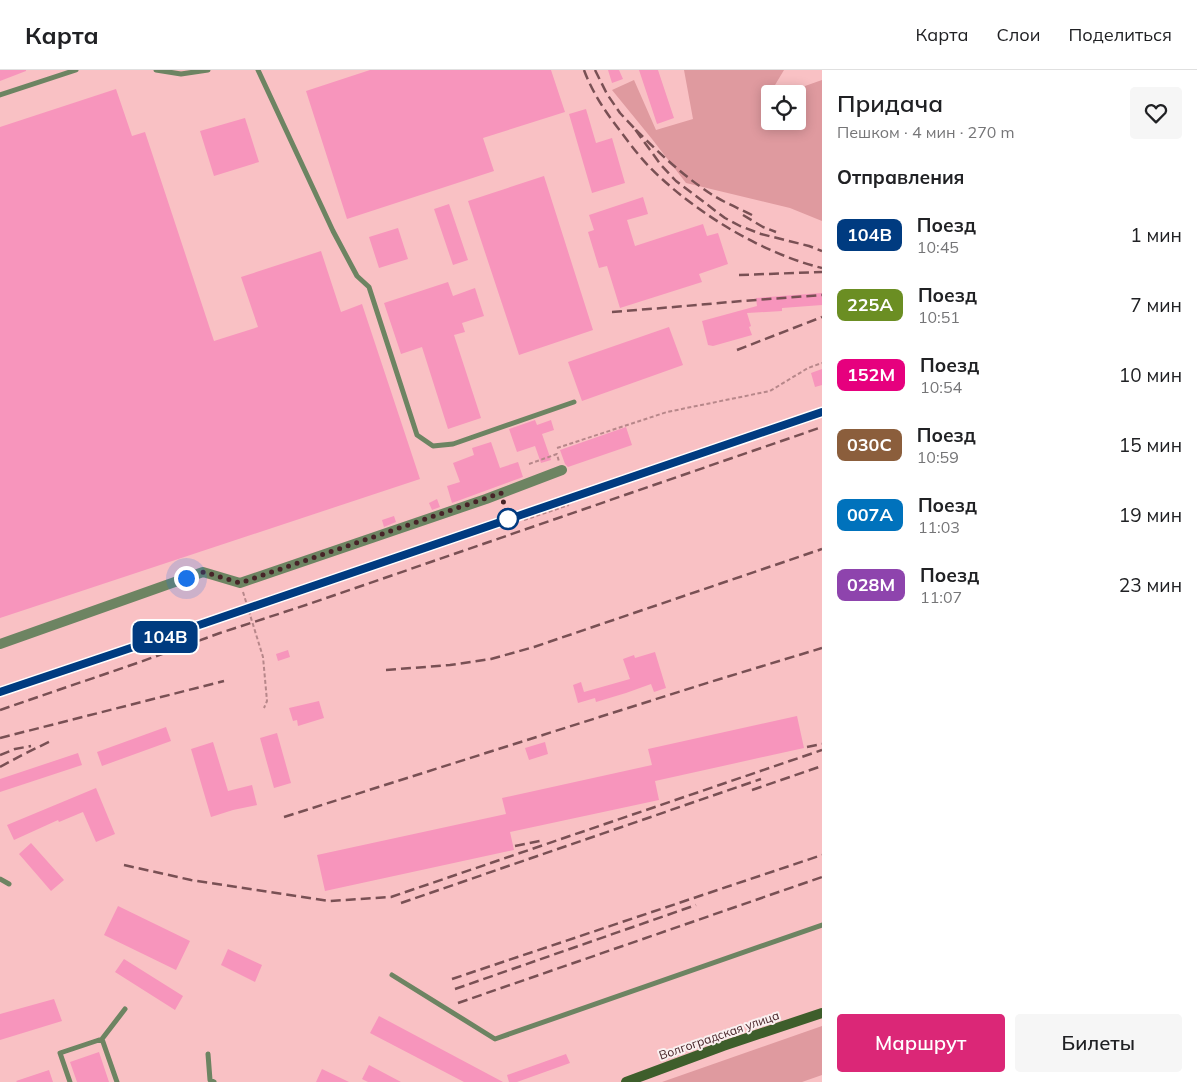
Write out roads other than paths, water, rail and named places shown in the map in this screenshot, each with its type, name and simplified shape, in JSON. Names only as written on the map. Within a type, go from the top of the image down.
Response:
[{"type":"main road","name":"Волгоградская улица","points":[[626,1082],[723,1046],[822,1013]]},
{"type":"street","points":[[0,644],[204,572],[240,583],[486,499],[562,470]]},
{"type":"lane","points":[[0,95],[76,70]]},
{"type":"lane","points":[[156,70],[181,74],[208,70]]},
{"type":"lane","points":[[258,70],[333,231],[357,276],[369,286],[417,435],[433,446],[453,444],[574,402]]},
{"type":"lane","points":[[0,879],[9,884]]},
{"type":"lane","points":[[392,975],[495,1039],[822,926]]},
{"type":"lane","points":[[70,1082],[60,1053],[102,1039],[125,1009]]},
{"type":"lane","points":[[102,1039],[117,1082]]},
{"type":"lane","points":[[208,1054],[210,1080],[214,1082]]},
{"type":"railway","points":[[584,70],[591,86],[610,117],[640,156],[661,178],[696,207],[757,244],[800,262],[822,268]]},
{"type":"railway","points":[[595,70],[607,94],[620,113],[634,128]]},
{"type":"railway","points":[[752,215],[720,200],[700,187],[634,128],[661,165],[676,181],[725,218],[761,234],[822,251]]},
{"type":"railway","points":[[743,215],[763,227],[776,232]]},
{"type":"railway","points":[[739,275],[822,272]]},
{"type":"railway","points":[[612,312],[822,295]]},
{"type":"railway","points":[[737,350],[822,317]]},
{"type":"railway","points":[[0,692],[822,412]]},
{"type":"railway","points":[[0,710],[822,427]]},
{"type":"railway","points":[[386,670],[450,665],[491,659],[534,647],[822,549]]},
{"type":"railway","points":[[284,817],[822,648]]},
{"type":"railway","points":[[0,738],[224,681]]},
{"type":"railway","points":[[0,767],[53,740]]},
{"type":"railway","points":[[807,747],[822,744]]},
{"type":"railway","points":[[0,755],[15,749],[31,746]]},
{"type":"railway","points":[[124,865],[191,880],[329,901],[391,897],[822,750]]},
{"type":"railway","points":[[752,790],[822,766]]},
{"type":"railway","points":[[401,903],[761,779]]},
{"type":"railway","points":[[515,846],[540,841]]},
{"type":"railway","points":[[452,979],[822,855]]},
{"type":"railway","points":[[458,1003],[822,877]]},
{"type":"railway","points":[[455,989],[696,905]]},
{"type":"train","name":"104В","points":[[0,692],[822,412]]}]
